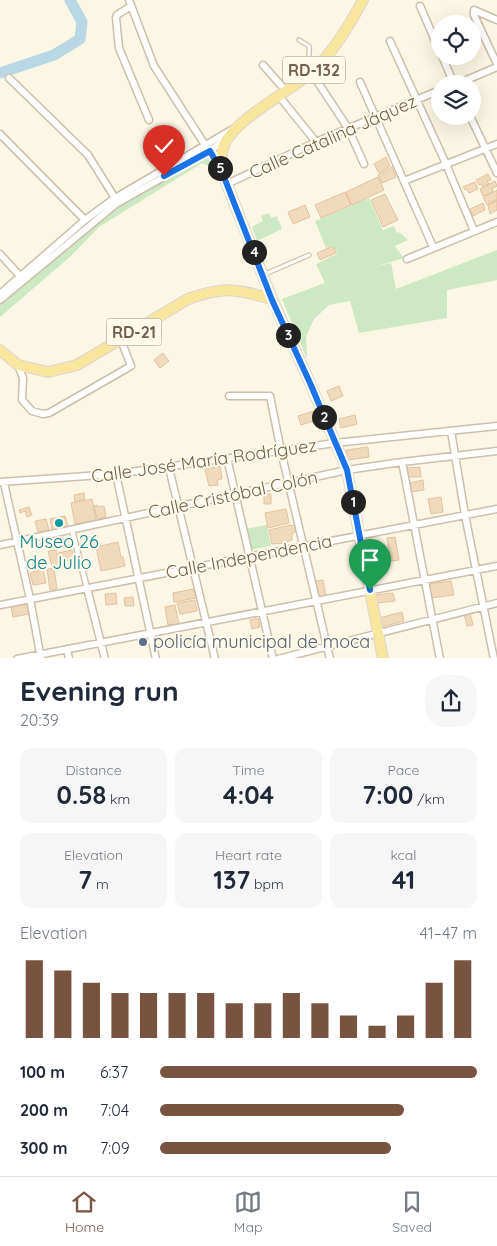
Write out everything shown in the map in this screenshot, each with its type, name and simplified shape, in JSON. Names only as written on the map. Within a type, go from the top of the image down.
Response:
[{"type":"main road","name":"RD-132","points":[[228,138],[245,122],[313,70],[346,31],[363,0]]},
{"type":"main road","points":[[228,138],[223,151],[222,172],[272,300],[347,470],[383,658]]},
{"type":"main road","name":"RD-21","points":[[0,350],[18,365],[48,372],[77,365],[188,298],[228,289],[247,292],[272,300]]},
{"type":"street","points":[[150,120],[119,48],[116,18],[130,3],[154,66],[222,172]]},
{"type":"street","points":[[420,6],[431,31]]},
{"type":"street","points":[[476,75],[497,66],[474,15],[474,10],[497,20]]},
{"type":"street","points":[[390,41],[474,231]]},
{"type":"street","points":[[263,65],[316,142]]},
{"type":"street","points":[[313,70],[348,128],[364,164]]},
{"type":"street","points":[[9,78],[88,155],[115,198]]},
{"type":"street","points":[[360,82],[433,247]]},
{"type":"street","name":"Calle Catalina Jáquez","points":[[227,184],[316,142],[431,94]]},
{"type":"street","points":[[0,300],[116,204],[208,148],[245,122]]},
{"type":"street","points":[[474,125],[497,173]]},
{"type":"street","points":[[0,134],[85,220]]},
{"type":"street","points":[[1,291],[85,220],[115,198],[228,138]]},
{"type":"street","points":[[404,181],[497,144]]},
{"type":"street","points":[[407,258],[497,222]]},
{"type":"street","points":[[0,254],[20,276]]},
{"type":"street","points":[[18,365],[23,377],[22,400],[32,411],[47,414],[131,366],[120,340]]},
{"type":"street","points":[[229,396],[269,396],[330,658]]},
{"type":"street","name":"Calle José María Rodríguez","points":[[2,483],[170,468],[335,443],[497,426]]},
{"type":"street","points":[[451,431],[465,515],[494,658]]},
{"type":"street","name":"Calle Cristóbal Colón","points":[[0,545],[347,470],[497,451]]},
{"type":"street","points":[[227,458],[273,658]]},
{"type":"street","points":[[402,462],[440,658]]},
{"type":"street","points":[[170,468],[215,658]]},
{"type":"street","points":[[116,474],[156,658]]},
{"type":"street","points":[[2,483],[17,541],[41,656]]},
{"type":"street","name":"Calle Independencia","points":[[0,605],[497,509]]},
{"type":"street","points":[[72,530],[104,658]]},
{"type":"street","points":[[17,658],[41,656],[67,649],[497,566]]},
{"type":"street","points":[[278,658],[497,603]]},
{"type":"street","points":[[67,649],[69,658]]},
{"type":"lane","points":[[299,40],[309,46],[310,53],[308,59],[313,70]]},
{"type":"lane","points":[[263,275],[309,255]]},
{"type":"green space","points":[[206,153],[213,168],[202,163],[99,227],[71,256],[0,317],[0,304],[94,221]]},
{"type":"green space","points":[[369,198],[383,230],[394,226],[397,233],[399,232],[408,240],[395,246],[404,258],[374,267],[391,263],[396,289],[497,250],[497,280],[447,290],[447,318],[359,333],[350,301],[329,305],[314,319],[306,337],[307,359],[282,299],[325,283],[316,264],[337,254],[333,245],[326,248],[315,221]]},
{"type":"green space","points":[[269,213],[271,218],[277,216],[282,229],[257,241],[252,227],[263,221],[261,216]]},
{"type":"green space","points":[[267,525],[271,546],[250,550],[245,529]]},
{"type":"building","points":[[290,74],[295,79],[286,86],[281,81]]},
{"type":"building","points":[[386,157],[390,166],[379,173],[374,164]]},
{"type":"building","points":[[392,167],[396,177],[382,183],[378,175]]},
{"type":"building","points":[[488,174],[491,180],[487,181],[489,184],[483,187],[481,184],[479,185],[476,180]]},
{"type":"building","points":[[378,177],[384,190],[352,205],[346,192]]},
{"type":"building","points":[[495,181],[497,186],[492,189],[493,192],[483,196],[480,189]]},
{"type":"building","points":[[475,182],[478,189],[469,193],[463,187]]},
{"type":"building","points":[[497,190],[497,199],[487,205],[483,197]]},
{"type":"building","points":[[345,192],[351,205],[321,218],[315,205]]},
{"type":"building","points":[[385,194],[398,220],[383,227],[371,200]]},
{"type":"building","points":[[497,200],[497,210],[490,214],[488,205]]},
{"type":"building","points":[[483,203],[485,210],[473,216],[470,209]]},
{"type":"building","points":[[305,205],[310,217],[293,224],[288,212]]},
{"type":"building","points":[[333,246],[336,253],[320,260],[317,253]]},
{"type":"building","points":[[163,353],[169,361],[160,368],[154,360]]},
{"type":"building","points":[[339,386],[343,396],[331,401],[327,391]]},
{"type":"building","points":[[314,411],[317,420],[301,425],[298,416]]},
{"type":"building","points":[[355,415],[357,424],[341,428],[339,419]]},
{"type":"building","points":[[368,447],[369,457],[348,460],[346,450]]},
{"type":"building","points":[[220,466],[222,479],[217,480],[218,485],[209,486],[205,469]]},
{"type":"building","points":[[420,467],[421,477],[407,477],[406,468]]},
{"type":"building","points":[[423,480],[424,490],[411,492],[409,483]]},
{"type":"building","points":[[84,493],[85,499],[75,502],[74,495]]},
{"type":"building","points":[[264,494],[271,494],[271,504],[264,504]]},
{"type":"building","points":[[441,497],[443,512],[431,514],[428,499]]},
{"type":"building","points":[[92,499],[96,520],[75,524],[71,503]]},
{"type":"building","points":[[97,505],[97,507],[104,506],[106,517],[97,519],[94,506]]},
{"type":"building","points":[[29,507],[32,515],[27,517],[25,511],[20,513],[19,510]]},
{"type":"building","points":[[286,509],[289,523],[268,528],[265,513]]},
{"type":"building","name":"Museo 26 de Julio","points":[[65,516],[68,526],[52,531],[50,519]]},
{"type":"building","points":[[46,519],[49,530],[38,532],[35,521]]},
{"type":"building","points":[[291,525],[295,526],[296,531],[292,534],[292,540],[286,543],[272,544],[269,530]]},
{"type":"building","points":[[395,537],[399,560],[391,561],[387,538]]},
{"type":"building","points":[[118,542],[125,566],[101,571],[96,547]]},
{"type":"building","points":[[56,550],[59,565],[52,567],[48,551]]},
{"type":"building","points":[[72,550],[74,559],[61,562],[58,553]]},
{"type":"building","points":[[37,558],[41,569],[33,571],[32,559]]},
{"type":"building","points":[[54,568],[57,589],[50,590],[47,569]]},
{"type":"building","points":[[43,570],[46,583],[33,585],[30,573]]},
{"type":"building","points":[[323,580],[326,596],[318,597],[315,581]]},
{"type":"building","points":[[451,581],[454,595],[431,598],[429,584]]},
{"type":"building","points":[[193,589],[196,598],[174,602],[173,593]]},
{"type":"building","points":[[116,593],[117,604],[106,605],[105,594]]},
{"type":"building","points":[[393,593],[395,601],[377,603],[376,595]]},
{"type":"building","points":[[133,597],[134,606],[125,606],[124,598]]},
{"type":"building","points":[[195,600],[197,611],[180,614],[177,603]]},
{"type":"building","points":[[27,604],[29,614],[13,617],[11,607]]},
{"type":"building","points":[[175,605],[179,624],[168,625],[165,607]]},
{"type":"building","points":[[402,612],[404,621],[382,627],[379,618]]},
{"type":"building","points":[[470,613],[473,625],[467,626],[464,614]]},
{"type":"building","points":[[258,618],[260,627],[252,629],[250,620]]},
{"type":"waterway","points":[[0,73],[54,55],[80,39],[82,22],[70,0]]},
{"type":"place","name":"Museo 26 de Julio","points":[[59,523]]},
{"type":"place","name":"policía municipal de moca","points":[[143,642]]},
{"type":"route","points":[[164,176],[210,151],[222,172],[272,300],[347,470],[370,590]]}]
